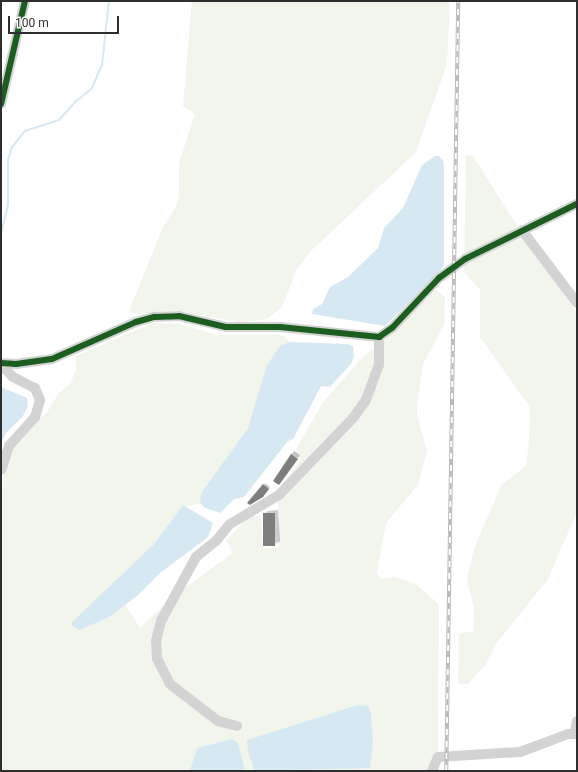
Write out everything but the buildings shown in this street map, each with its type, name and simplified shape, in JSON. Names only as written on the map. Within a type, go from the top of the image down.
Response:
[{"type":"street","points":[[1,104],[5,72],[25,1]]},
{"type":"street","points":[[1,364],[16,364],[52,359],[136,322],[154,317],[179,316],[226,327],[280,327],[379,337],[392,328],[444,275],[465,260],[522,230],[577,204]]},
{"type":"street","points":[[522,230],[577,303]]},
{"type":"street","points":[[237,726],[218,722],[170,684],[157,658],[156,641],[161,621],[196,557],[216,541],[230,524],[279,495],[353,418],[366,400],[379,365],[379,337]]},
{"type":"street","points":[[1,364],[13,377],[35,388],[40,400],[35,417],[9,446],[1,470]]},
{"type":"street","points":[[432,771],[438,757],[520,752],[576,734],[577,721]]},
{"type":"shaded area","points":[[192,1],[450,1],[447,64],[416,152],[310,252],[296,271],[282,307],[267,319],[239,322],[183,312],[136,314],[129,311],[163,227],[176,207],[179,195],[179,163],[195,114],[183,106]]},
{"type":"shaded area","points":[[466,155],[473,156],[530,246],[577,313],[577,512],[548,579],[496,644],[486,664],[468,684],[458,684],[459,634],[473,631],[474,607],[467,580],[474,549],[501,485],[526,466],[529,442],[530,407],[480,337],[480,290],[464,272]]},
{"type":"shaded area","points":[[436,290],[445,297],[444,325],[423,364],[417,406],[417,416],[427,450],[418,485],[386,523],[377,573],[381,579],[395,577],[414,583],[439,604],[438,771],[1,771],[2,482],[11,450],[30,426],[46,414],[58,394],[70,384],[76,370],[76,356],[152,323],[179,324],[218,335],[283,335],[290,342],[280,346],[272,358],[248,428],[205,487],[200,503],[188,506],[183,505],[154,544],[78,618],[90,625],[109,617],[125,604],[140,628],[176,594],[233,553],[226,540],[250,516],[261,516],[263,549],[279,547],[278,502],[282,485],[301,459],[293,454],[324,401],[364,356],[384,341]]},
{"type":"water","points":[[435,156],[439,156],[443,160],[444,167],[444,265],[441,270],[385,326],[312,314],[313,309],[322,304],[330,287],[348,277],[378,248],[384,228],[403,208],[422,165]]},
{"type":"water","points":[[290,342],[347,344],[353,346],[354,357],[351,364],[330,387],[321,386],[293,439],[288,441],[244,497],[234,499],[220,513],[205,508],[200,503],[201,493],[248,428],[267,365],[280,346]]},
{"type":"water","points":[[1,387],[27,398],[28,406],[23,416],[6,433],[1,443]]},
{"type":"water","points":[[183,505],[213,523],[208,537],[160,573],[137,596],[109,617],[80,630],[72,626],[71,623],[154,544]]},
{"type":"water","points":[[358,705],[368,706],[371,713],[373,744],[370,768],[255,771],[248,752],[247,740]]},
{"type":"water","points":[[232,739],[238,743],[245,771],[190,771],[197,748]]},
{"type":"waterway","points":[[1,233],[8,205],[8,160],[12,147],[25,131],[59,120],[75,102],[92,88],[102,65],[109,1]]},
{"type":"railway","points":[[446,771],[458,1]]},
{"type":"cycle path","points":[[1,104],[25,1]]},
{"type":"cycle path","points":[[1,363],[16,364],[52,359],[136,322],[154,317],[179,316],[226,327],[280,327],[379,337],[392,328],[439,278],[465,259],[577,204]]}]
